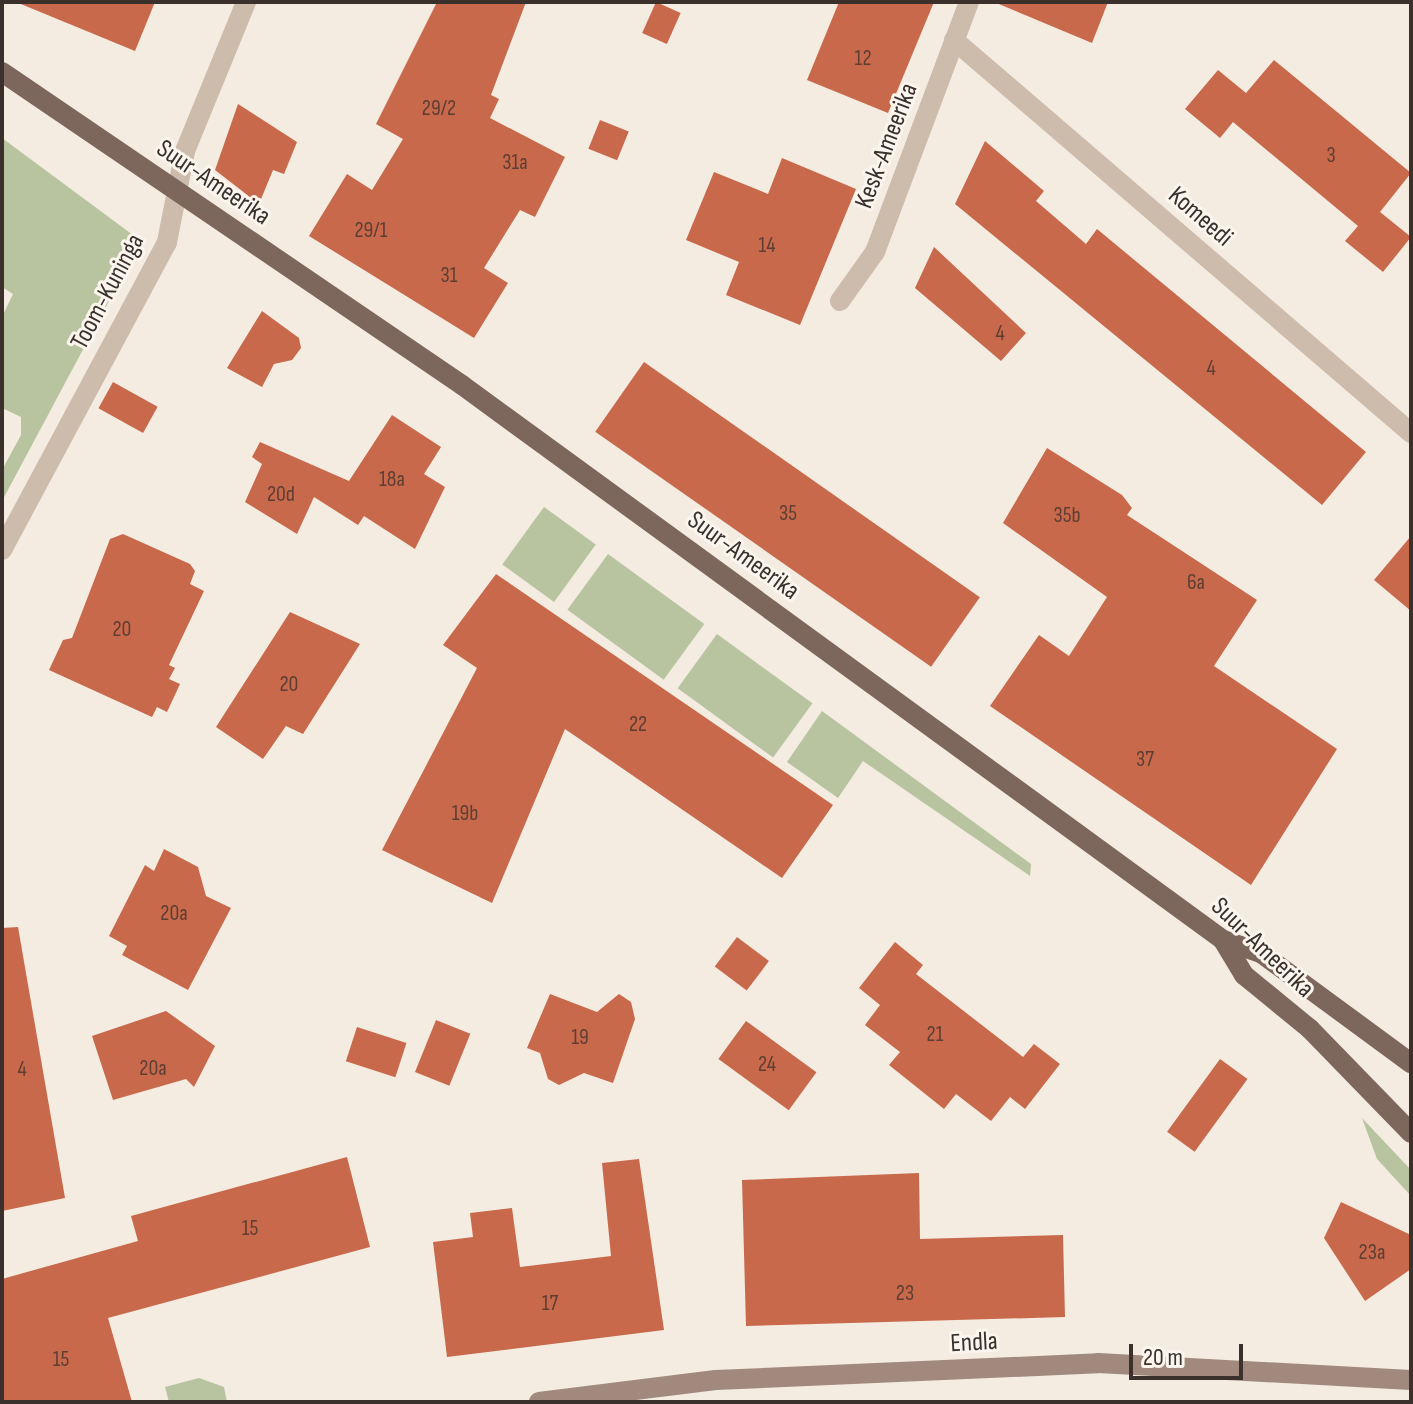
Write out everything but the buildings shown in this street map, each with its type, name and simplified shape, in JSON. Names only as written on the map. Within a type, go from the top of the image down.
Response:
[{"type":"main road","name":"Suur-Ameerika","points":[[2,72],[462,385],[1223,940],[1244,975],[1310,1029],[1411,1133]]},
{"type":"main road","points":[[1223,940],[1261,953],[1411,1063]]},
{"type":"main road","name":"Endla","points":[[539,1402],[716,1380],[1098,1363],[1411,1380]]},
{"type":"street","name":"Toom-Kuninga","points":[[2,550],[167,242],[185,151],[246,2]]},
{"type":"street","name":"Kesk-Ameerika","points":[[840,301],[875,252],[969,2]]},
{"type":"street","name":"Komeedi","points":[[954,40],[1411,433]]},
{"type":"green space","points":[[2,138],[141,241],[2,501],[2,470],[21,435],[21,417],[2,408],[2,317],[13,294],[2,287]]},
{"type":"green space","points":[[544,507],[596,545],[554,602],[502,564]]},
{"type":"green space","points":[[608,554],[704,624],[664,680],[567,610]]},
{"type":"green space","points":[[717,634],[812,703],[773,758],[678,688]]},
{"type":"green space","points":[[822,711],[1031,864],[1030,876],[863,761],[838,798],[787,762]]},
{"type":"green space","points":[[1362,1118],[1411,1170],[1411,1196],[1377,1159]]},
{"type":"green space","points":[[199,1378],[224,1387],[227,1402],[169,1402],[165,1387]]}]
